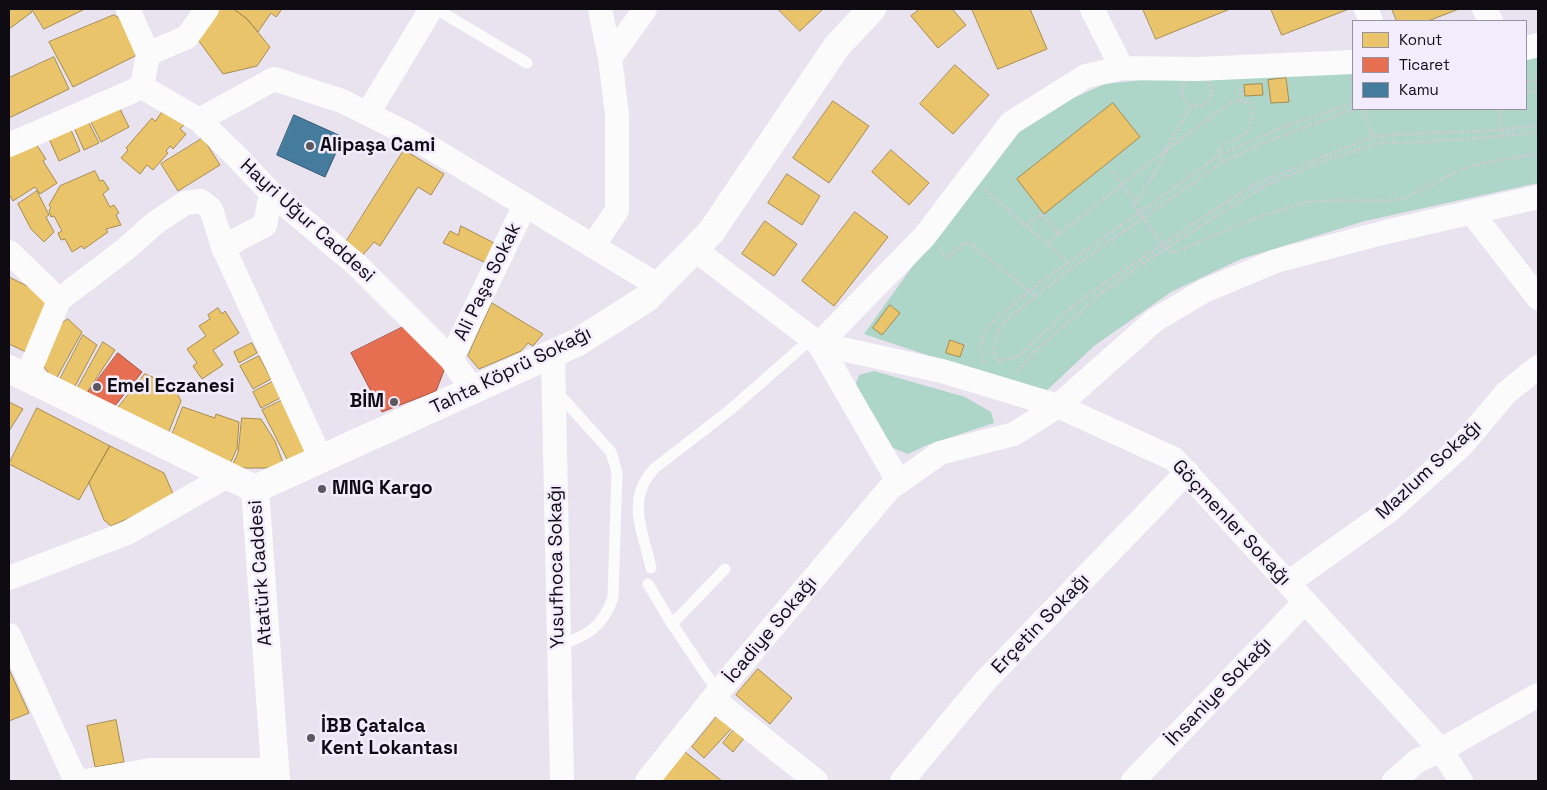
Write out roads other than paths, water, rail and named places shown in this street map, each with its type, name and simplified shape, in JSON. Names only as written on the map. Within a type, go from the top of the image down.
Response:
[{"type":"street","points":[[9,145],[142,87],[148,54],[128,9]]},
{"type":"street","points":[[148,54],[187,36],[207,9]]},
{"type":"street","points":[[368,114],[431,9]]},
{"type":"street","points":[[593,246],[617,210],[617,114],[610,58],[600,9]]},
{"type":"street","points":[[610,58],[645,9]]},
{"type":"street","name":"Tahta Köprü Sokağı","points":[[255,489],[578,342],[647,298],[711,232],[837,46],[872,9]]},
{"type":"street","points":[[1092,9],[1122,68]]},
{"type":"street","points":[[1484,9],[1490,20]]},
{"type":"street","points":[[898,482],[815,341],[924,237],[1011,123],[1086,76],[1122,68],[1197,70],[1352,62]]},
{"type":"street","points":[[198,120],[274,79],[342,101],[406,133],[659,286]]},
{"type":"street","name":"Hayri Uğur Caddesi","points":[[142,87],[198,120],[271,193],[357,265],[451,359],[473,390]]},
{"type":"street","points":[[223,247],[265,225],[271,193]]},
{"type":"street","name":"İcadiye Sokağı","points":[[647,781],[889,488],[940,453],[1014,434],[1058,406],[1155,320],[1204,291],[1276,261],[1386,232],[1538,198]]},
{"type":"street","points":[[18,373],[59,300],[127,248],[155,223],[186,203],[201,201],[211,209],[223,247],[321,459]]},
{"type":"street","name":"Ali Paşa Sokak","points":[[451,359],[525,205]]},
{"type":"street","points":[[1472,213],[1538,298]]},
{"type":"street","name":"Göçmenler Sokağı","points":[[694,249],[815,341],[942,371],[1058,406],[1174,459],[1441,750],[1461,781]]},
{"type":"street","points":[[9,252],[59,300]]},
{"type":"street","name":"Yusufhoca Sokağı","points":[[553,353],[562,781]]},
{"type":"street","name":"Mazlum Sokağı","points":[[1288,583],[1390,510],[1462,446],[1506,393],[1538,367]]},
{"type":"street","name":"Atatürk Caddesi","points":[[18,373],[255,489],[276,776]]},
{"type":"street","name":"Erçetin Sokağı","points":[[902,781],[985,681],[1186,472]]},
{"type":"street","points":[[9,578],[127,532],[228,476]]},
{"type":"street","name":"İhsaniye Sokağı","points":[[1133,781],[1305,602]]},
{"type":"street","points":[[9,635],[76,781]]},
{"type":"street","points":[[1394,781],[1418,761],[1538,695]]},
{"type":"street","points":[[716,696],[816,781]]},
{"type":"street","points":[[86,781],[151,770],[276,776]]},
{"type":"lane","points":[[436,9],[527,63]]},
{"type":"lane","points":[[651,568],[637,507],[638,496],[648,476],[655,468],[815,341]]},
{"type":"lane","points":[[554,388],[611,452],[617,472],[613,598],[602,621],[592,630],[580,638],[559,645]]},
{"type":"lane","points":[[672,624],[725,569]]},
{"type":"lane","points":[[648,584],[716,696]]},
{"type":"place","name":"Alipaşa Cami","points":[[310,146]]},
{"type":"place","name":"Emel Eczanesi","points":[[97,387]]},
{"type":"place","name":"BİM","points":[[394,402]]},
{"type":"place","name":"MNG Kargo","points":[[322,489]]},
{"type":"place","name":"İBB Çatalca Kent Lokantası","points":[[311,738]]}]
